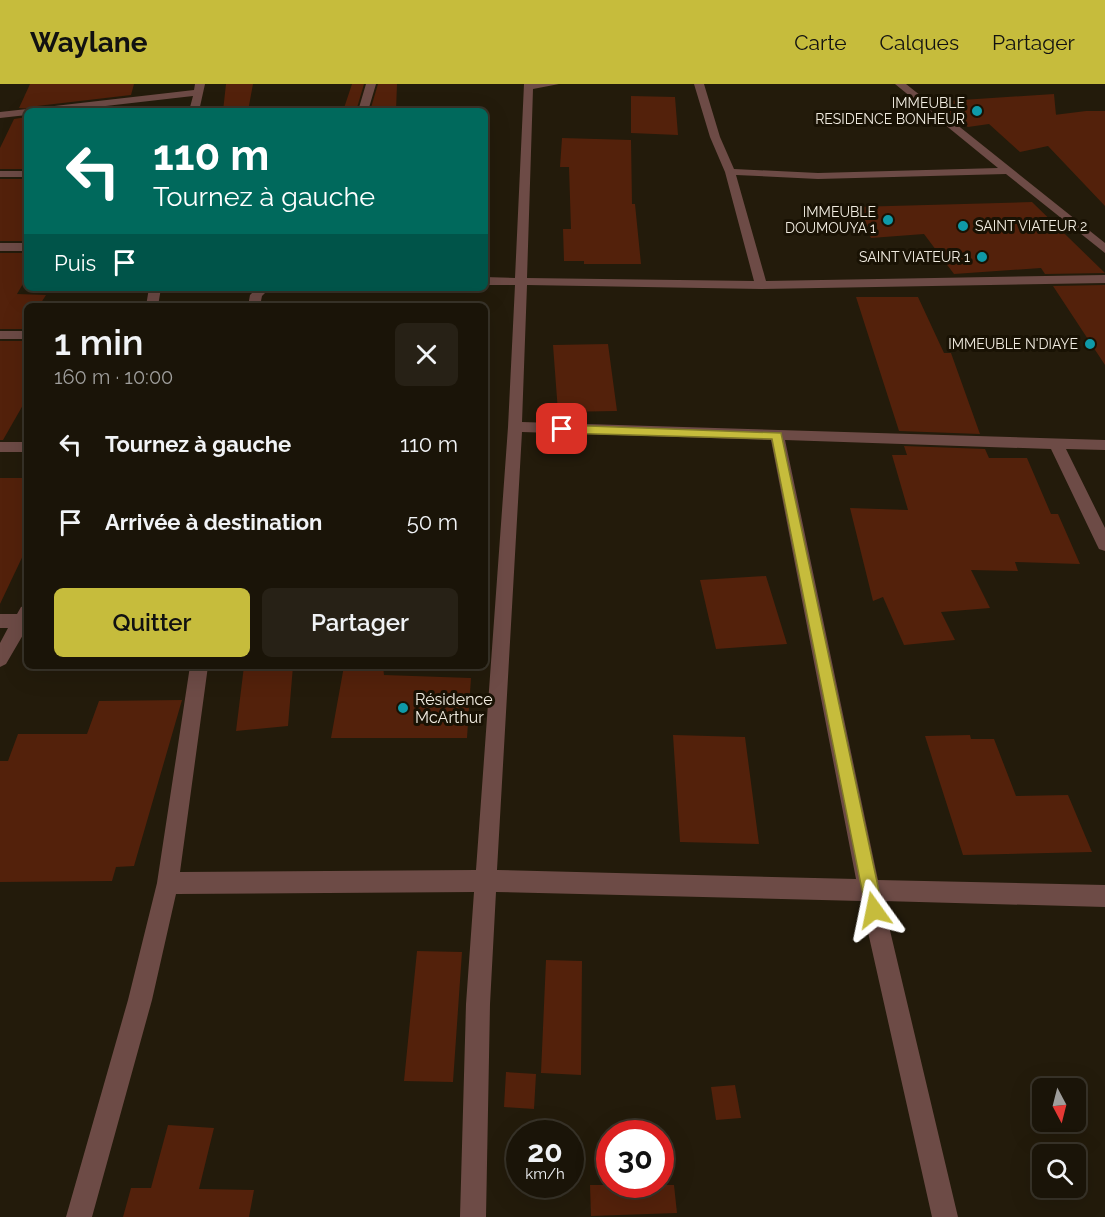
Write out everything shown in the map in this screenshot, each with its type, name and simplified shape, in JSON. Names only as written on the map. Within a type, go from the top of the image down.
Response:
[{"type":"street","points":[[364,108],[371,84]]},
{"type":"street","points":[[472,1217],[478,1004],[488,881],[515,428],[529,86],[554,84]]},
{"type":"street","points":[[699,84],[715,137],[730,172],[761,285]]},
{"type":"street","points":[[900,84],[1105,249]]},
{"type":"street","points":[[77,108],[200,88],[195,108]]},
{"type":"street","points":[[0,115],[24,112]]},
{"type":"street","points":[[730,172],[818,176],[1008,171]]},
{"type":"street","points":[[0,174],[24,174]]},
{"type":"street","points":[[0,247],[24,247]]},
{"type":"street","points":[[488,281],[761,285],[1105,279]]},
{"type":"street","points":[[0,335],[24,335]]},
{"type":"street","points":[[515,428],[1105,445]]},
{"type":"street","points":[[777,435],[869,888],[945,1217]]},
{"type":"street","points":[[1056,444],[1105,545]]},
{"type":"street","points":[[0,447],[24,447]]},
{"type":"street","points":[[0,621],[24,618]]},
{"type":"street","points":[[0,659],[24,621]]},
{"type":"street","points":[[79,1217],[140,1000],[168,883],[199,669]]},
{"type":"street","points":[[168,883],[488,881],[869,888],[1105,896]]},
{"type":"building","points":[[30,84],[134,84],[131,95],[19,108]]},
{"type":"building","points":[[226,84],[253,84],[249,108],[223,108]]},
{"type":"building","points":[[352,84],[364,84],[357,108],[344,108]]},
{"type":"building","points":[[378,84],[397,84],[396,108],[371,108]]},
{"type":"building","points":[[1054,94],[1056,115],[1105,111],[1105,206],[1048,146],[1020,152],[989,124],[968,127],[932,102]]},
{"type":"building","points":[[631,96],[675,97],[678,135],[631,133]]},
{"type":"building","points":[[24,117],[24,169],[0,169],[0,148],[14,119]]},
{"type":"building","points":[[562,138],[631,140],[632,204],[635,204],[641,264],[584,264],[584,261],[564,261],[563,229],[571,229],[569,167],[560,167]]},
{"type":"building","points":[[0,179],[24,179],[24,241],[0,241]]},
{"type":"building","points":[[1032,202],[1105,273],[1045,274],[1041,268],[954,274],[924,234],[871,238],[854,207]]},
{"type":"building","points":[[0,253],[24,253],[24,282],[17,294],[46,295],[41,303],[24,303],[24,329],[0,329]]},
{"type":"building","points":[[1105,285],[1105,365],[1053,286]]},
{"type":"building","points":[[856,297],[918,297],[944,353],[951,353],[980,434],[899,431]]},
{"type":"building","points":[[0,341],[24,341],[24,403],[3,440],[0,440]]},
{"type":"building","points":[[608,344],[617,411],[558,412],[553,345]]},
{"type":"building","points":[[904,446],[985,449],[989,458],[1027,458],[1051,514],[1058,514],[1080,564],[1015,562],[1018,571],[971,570],[990,608],[941,612],[955,640],[904,645],[883,597],[873,601],[850,508],[908,510],[892,455],[907,455]]},
{"type":"building","points":[[0,478],[24,478],[24,553],[0,604]]},
{"type":"building","points":[[766,576],[787,644],[716,649],[700,580]]},
{"type":"building","points":[[244,669],[293,669],[288,726],[236,731]]},
{"type":"building","name":"Résidence McArthur","points":[[343,669],[383,669],[384,675],[471,678],[467,738],[331,738]]},
{"type":"building","points":[[182,700],[134,866],[116,867],[112,881],[0,882],[0,761],[8,761],[18,734],[87,734],[99,701]]},
{"type":"building","points":[[673,735],[745,737],[759,844],[680,842]]},
{"type":"building","points":[[970,735],[971,739],[994,739],[1016,796],[1068,795],[1092,852],[963,855],[925,736]]},
{"type":"building","points":[[417,951],[462,952],[453,1082],[404,1081]]},
{"type":"building","points":[[546,960],[582,961],[581,1075],[541,1073]]},
{"type":"building","points":[[506,1072],[536,1074],[534,1109],[504,1107]]},
{"type":"building","points":[[735,1085],[741,1118],[716,1120],[711,1087]]},
{"type":"building","points":[[168,1125],[214,1128],[199,1189],[254,1190],[249,1217],[123,1217],[131,1188],[151,1188]]},
{"type":"building","points":[[590,1185],[596,1185],[596,1198],[674,1198],[674,1185],[677,1213],[591,1216]]},
{"type":"place","name":"IMMEUBLE RESIDENCE BONHEUR","points":[[977,111]]},
{"type":"place","name":"IMMEUBLE DOUMOUYA 1","points":[[888,220]]},
{"type":"place","name":"SAINT VIATEUR 2","points":[[963,226]]},
{"type":"place","name":"SAINT VIATEUR 1","points":[[982,257]]},
{"type":"place","name":"IMMEUBLE N'DIAYE","points":[[1090,344]]},
{"type":"place","name":"Résidence McArthur","points":[[403,708]]},
{"type":"route","points":[[562,429],[777,435],[874,910]]}]
